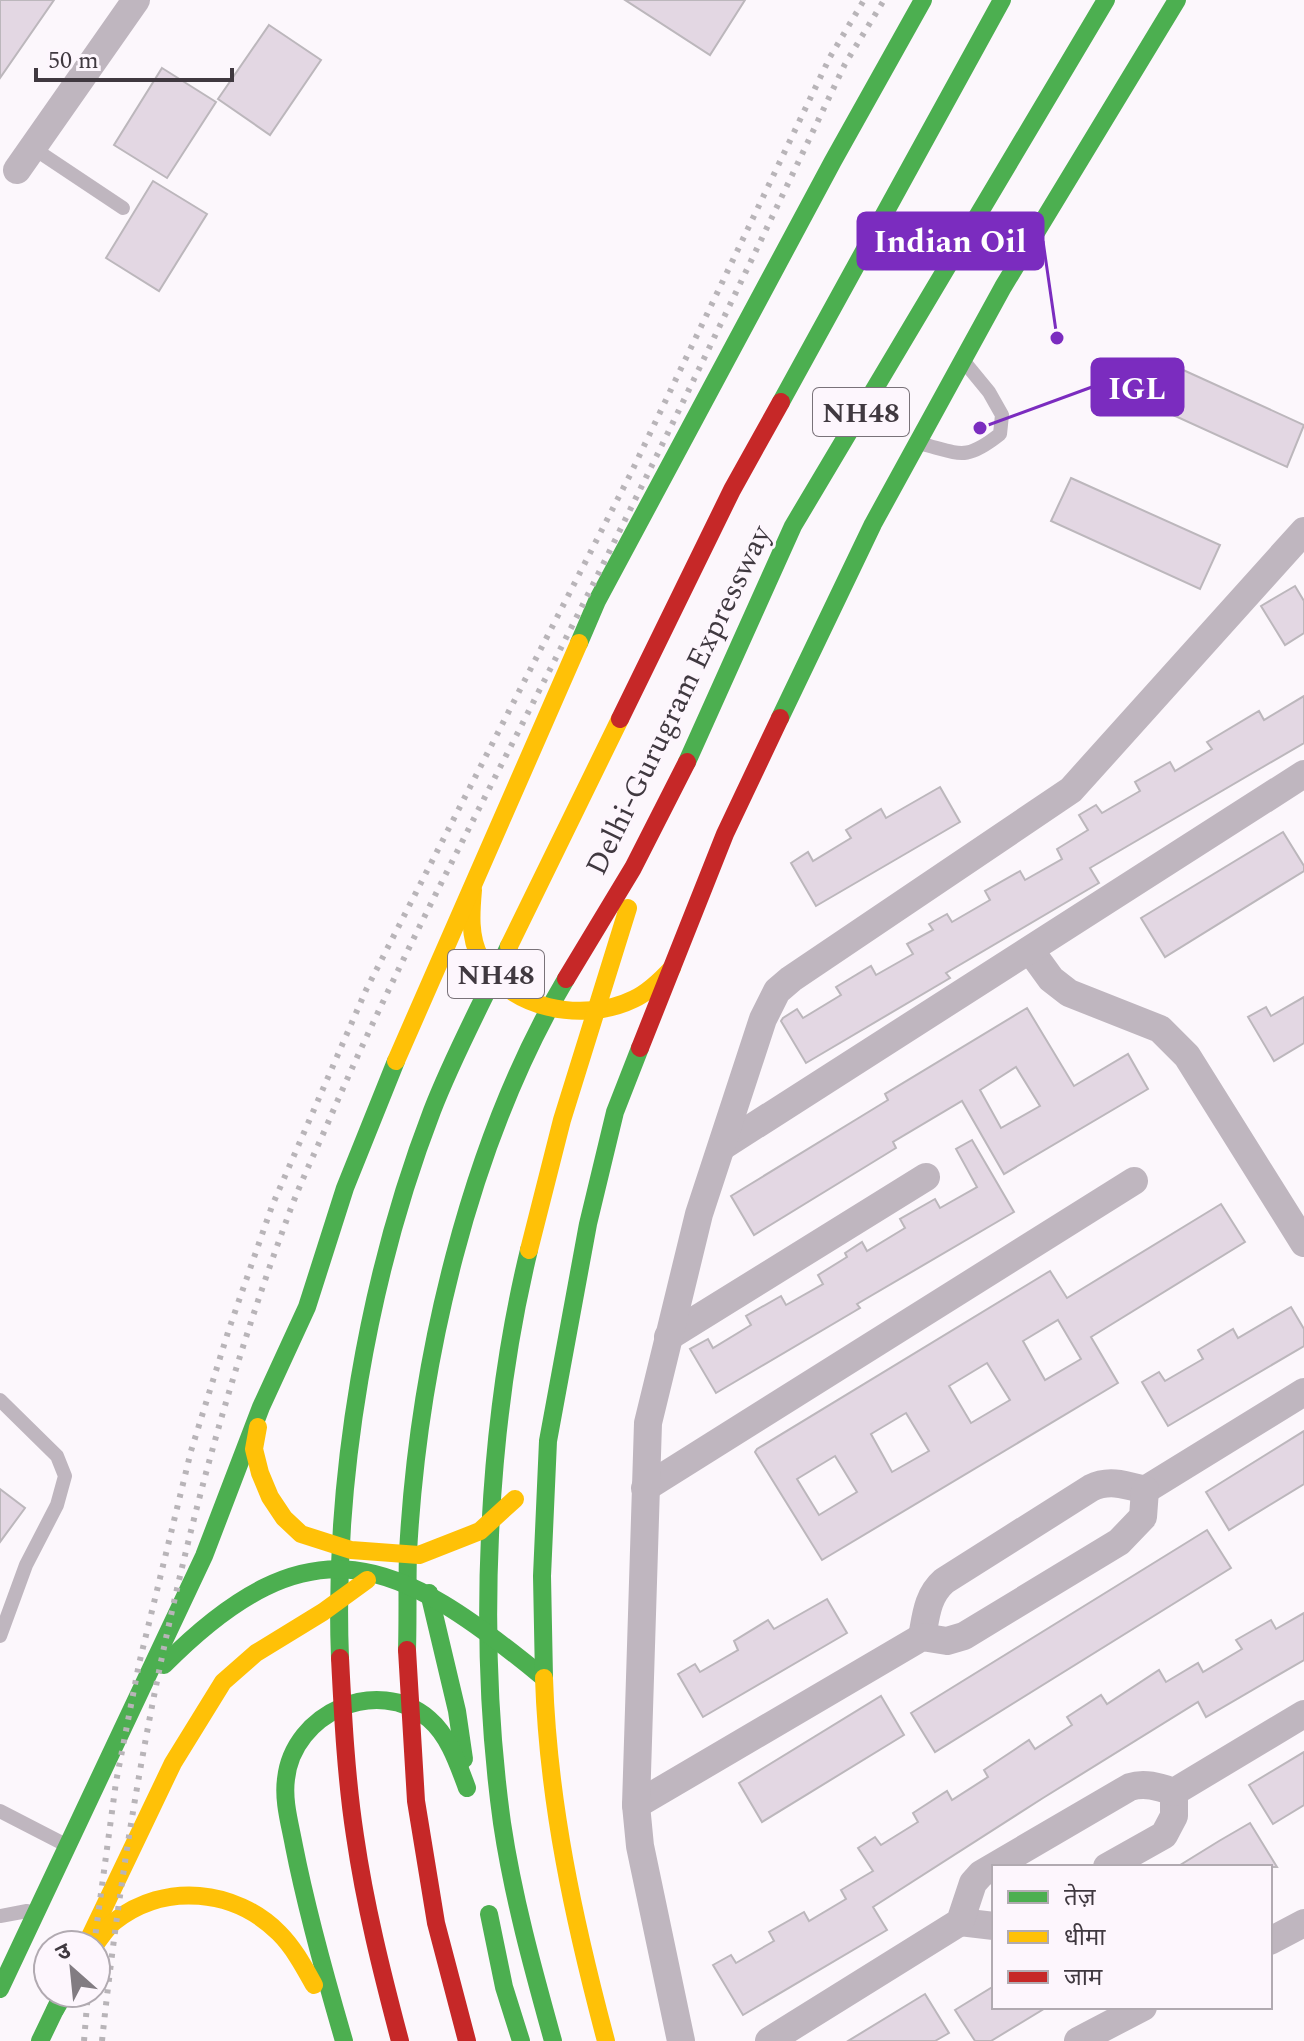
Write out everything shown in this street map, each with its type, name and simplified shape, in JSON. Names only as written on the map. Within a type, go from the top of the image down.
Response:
[{"type":"main road","points":[[0,1989],[204,1556],[261,1407],[307,1307],[345,1188],[402,1046],[597,601],[923,0]]},
{"type":"main road","name":"Delhi-Gurugram Expressway","points":[[400,2041],[366,1906],[352,1825],[343,1745],[340,1587],[352,1422],[368,1331],[407,1187],[436,1099],[448,1073],[732,490],[1002,0]]},
{"type":"main road","name":"Delhi-Gurugram Expressway","points":[[467,2041],[441,1944],[413,1772],[407,1678],[408,1560],[415,1463],[431,1361],[451,1272],[493,1139],[519,1070],[552,1003],[649,840],[792,528],[1106,0]]},
{"type":"main road","points":[[606,2041],[585,1964],[558,1840],[544,1678],[542,1576],[548,1441],[588,1224],[615,1112],[725,834],[873,524],[1003,287],[1177,0]]},
{"type":"main road","points":[[553,2041],[522,1936],[494,1773],[488,1578],[493,1497],[513,1332],[543,1192],[649,840]]},
{"type":"main road","points":[[475,880],[470,914],[480,959],[499,984],[525,999],[558,1010],[580,1012],[606,1008],[630,1001],[651,989],[672,968]]},
{"type":"main road","points":[[261,1407],[254,1449],[270,1497],[284,1518],[301,1534],[351,1550],[419,1555],[480,1531],[514,1501],[535,1470],[548,1441]]},
{"type":"main road","points":[[125,1724],[162,1668],[196,1631],[255,1591],[317,1570],[349,1568],[429,1593],[544,1678]]},
{"type":"main road","points":[[94,1929],[173,1763],[223,1682],[256,1653],[323,1612],[374,1575]]},
{"type":"main road","points":[[343,2041],[296,1859],[286,1798],[286,1775],[291,1751],[309,1728],[331,1710],[357,1700],[383,1697],[404,1703],[425,1715],[439,1729],[451,1749],[468,1795],[457,1711],[429,1593]]},
{"type":"main road","points":[[107,1929],[131,1910],[156,1900],[185,1894],[212,1894],[235,1902],[278,1931],[297,1954],[343,2041]]},
{"type":"main road","points":[[486,1900],[504,1987],[521,2041]]},
{"type":"main road","points":[[40,2041],[56,2009]]},
{"type":"street","points":[[25,159],[136,0]]},
{"type":"street","points":[[681,2041],[640,1846],[636,1805],[648,1423],[699,1214],[763,1019],[777,991],[791,979],[1071,790],[1304,531]]},
{"type":"street","points":[[723,1146],[1304,774]]},
{"type":"street","points":[[1030,950],[1051,979],[1069,993],[1160,1029],[1173,1040],[1187,1056],[1304,1243]]},
{"type":"street","points":[[668,1337],[926,1177]]},
{"type":"street","points":[[645,1488],[1134,1181]]},
{"type":"street","points":[[922,1637],[928,1604],[944,1581],[1100,1484],[1114,1483],[1145,1490],[1304,1392]]},
{"type":"street","points":[[636,1805],[922,1637],[947,1641],[964,1636],[1119,1542],[1143,1517],[1145,1490]]},
{"type":"street","points":[[996,1865],[1130,1787],[1152,1785],[1174,1792],[1304,1714]]},
{"type":"street","points":[[1111,1865],[1164,1835],[1174,1816],[1174,1792]]},
{"type":"street","points":[[960,1922],[973,1883],[992,1868]]},
{"type":"street","points":[[769,2041],[960,1922],[992,1926]]},
{"type":"street","points":[[1272,1940],[1304,1923]]},
{"type":"street","points":[[1078,2041],[1139,2009]]},
{"type":"lane","points":[[25,159],[123,208]]},
{"type":"lane","points":[[918,443],[967,454],[984,447],[1000,434],[1002,415],[989,392],[963,361]]},
{"type":"lane","points":[[0,1400],[57,1456],[65,1476],[57,1505],[26,1565],[0,1636]]},
{"type":"lane","points":[[0,1811],[66,1845]]},
{"type":"lane","points":[[0,1916],[37,1910]]},
{"type":"building","points":[[0,0],[54,0],[0,78]]},
{"type":"building","points":[[625,0],[745,0],[710,55]]},
{"type":"building","points":[[269,25],[321,60],[270,135],[218,99]]},
{"type":"building","points":[[162,68],[216,102],[167,178],[114,145]]},
{"type":"building","points":[[153,181],[207,214],[159,291],[106,258]]},
{"type":"building","points":[[1159,359],[1304,425],[1287,467],[1140,400]]},
{"type":"building","points":[[1071,478],[1220,545],[1200,589],[1051,521]]},
{"type":"building","points":[[1295,586],[1304,601],[1304,633],[1285,645],[1261,606]]},
{"type":"building","points":[[1304,696],[1304,743],[1090,868],[1099,883],[946,973],[950,978],[806,1063],[781,1021],[783,1018],[797,1009],[803,1018],[841,995],[836,987],[871,966],[876,975],[913,954],[907,944],[933,930],[929,924],[947,914],[952,922],[990,900],[985,891],[1020,871],[1025,880],[1062,859],[1057,849],[1088,830],[1079,815],[1096,805],[1102,813],[1140,791],[1135,782],[1170,762],[1175,771],[1212,749],[1207,742],[1259,711],[1264,720]]},
{"type":"building","points":[[940,787],[960,822],[816,906],[791,863],[808,852],[813,861],[851,838],[846,830],[881,809],[886,818]]},
{"type":"building","points":[[1283,832],[1304,871],[1165,957],[1141,918]]},
{"type":"building","points":[[1304,997],[1304,1043],[1274,1061],[1248,1017],[1266,1007],[1271,1016]]},
{"type":"building","points":[[1027,1008],[1074,1086],[1128,1054],[1148,1089],[1004,1174],[962,1101],[893,1142],[896,1148],[754,1235],[731,1196],[888,1100],[885,1094]],"holes":[[[1016,1067],[1040,1106],[1001,1128],[980,1090]]]},
{"type":"building","points":[[972,1140],[1014,1212],[857,1304],[860,1308],[716,1393],[690,1349],[708,1339],[713,1348],[751,1325],[746,1316],[781,1296],[786,1305],[823,1284],[818,1275],[847,1257],[845,1253],[862,1242],[867,1251],[905,1228],[900,1219],[935,1199],[940,1208],[977,1187],[956,1149]]},
{"type":"building","points":[[1221,1204],[1245,1242],[1091,1337],[1118,1383],[822,1560],[755,1452],[757,1449],[1050,1271],[1067,1298]],"holes":[[[1058,1320],[1081,1359],[1045,1380],[1023,1341]],[[987,1363],[1010,1400],[971,1423],[949,1386]],[[906,1413],[929,1451],[892,1472],[871,1434]],[[835,1456],[857,1492],[819,1515],[797,1479]]]},
{"type":"building","points":[[1291,1307],[1304,1329],[1304,1346],[1168,1426],[1142,1382],[1159,1372],[1165,1381],[1203,1359],[1198,1350],[1233,1329],[1238,1338]]},
{"type":"building","points":[[1304,1431],[1304,1484],[1229,1530],[1206,1492]]},
{"type":"building","points":[[0,1489],[25,1508],[0,1542]]},
{"type":"building","points":[[1207,1530],[1231,1568],[935,1752],[911,1713]]},
{"type":"building","points":[[827,1599],[847,1633],[703,1717],[678,1674],[695,1664],[700,1672],[738,1650],[734,1641],[768,1620],[774,1629]]},
{"type":"building","points":[[1304,1613],[1304,1660],[1206,1717],[1198,1702],[1043,1798],[873,1907],[887,1930],[743,2015],[713,1965],[731,1955],[736,1963],[774,1941],[769,1932],[804,1912],[809,1921],[846,1899],[841,1890],[873,1871],[858,1848],[875,1837],[881,1845],[918,1822],[913,1813],[947,1791],[952,1800],[988,1777],[984,1770],[1029,1740],[1035,1749],[1072,1725],[1067,1717],[1101,1695],[1107,1704],[1159,1670],[1166,1682],[1198,1663],[1203,1672],[1242,1649],[1236,1640],[1271,1620],[1276,1629]]},
{"type":"building","points":[[881,1696],[904,1735],[762,1822],[739,1783]]},
{"type":"building","points":[[1304,1752],[1304,1805],[1273,1824],[1249,1785]]},
{"type":"building","points":[[1250,1823],[1277,1867],[1180,1865]]},
{"type":"building","points":[[992,1987],[992,2009],[1044,2009],[991,2041],[975,2041],[955,2010]]},
{"type":"building","points":[[925,1994],[949,2033],[935,2041],[848,2041]]},
{"type":"railway","points":[[96,1929],[116,1782],[139,1664],[191,1451],[272,1206],[366,990],[631,473],[830,57],[864,0]]},
{"type":"railway","points":[[102,2041],[130,1833],[169,1624],[221,1418],[292,1205],[407,951],[618,534],[845,64],[884,0]]},
{"type":"railway","points":[[84,2041],[87,2009]]},
{"type":"traffic: fast","points":[[579,643],[597,601],[923,0]]},
{"type":"traffic: fast","points":[[781,402],[1002,0]]},
{"type":"traffic: fast","points":[[687,762],[793,526],[1106,0]]},
{"type":"traffic: fast","points":[[780,718],[873,524],[1003,287],[1177,0]]},
{"type":"traffic: fast","points":[[340,1658],[342,1521],[359,1380],[373,1310],[409,1175],[432,1111],[509,946]]},
{"type":"traffic: fast","points":[[407,1650],[408,1553],[414,1481],[423,1406],[454,1256],[502,1111],[532,1043],[566,979]]},
{"type":"traffic: fast","points":[[544,1678],[542,1576],[548,1441],[588,1224],[615,1112],[640,1048]]},
{"type":"traffic: fast","points":[[0,1989],[204,1556],[261,1407],[307,1307],[345,1188],[396,1061]]},
{"type":"traffic: fast","points":[[529,1250],[514,1318],[495,1461],[488,1609],[490,1682],[502,1823],[524,1933],[553,2041]]},
{"type":"traffic: fast","points":[[164,1665],[217,1618],[265,1587],[311,1572],[354,1570],[398,1581],[443,1604],[544,1678]]},
{"type":"traffic: fast","points":[[429,1593],[457,1711],[464,1759]]},
{"type":"traffic: fast","points":[[344,2041],[311,1920],[287,1812],[285,1787],[292,1756],[304,1736],[321,1719],[363,1701],[386,1701],[408,1706],[436,1726],[452,1751],[467,1788]]},
{"type":"traffic: fast","points":[[489,1914],[504,1987],[521,2041]]},
{"type":"traffic: fast","points":[[40,2041],[55,2009]]},
{"type":"traffic: slow","points":[[396,1061],[579,643]]},
{"type":"traffic: slow","points":[[509,946],[620,719]]},
{"type":"traffic: slow","points":[[473,890],[471,916],[476,949],[492,975],[527,1000],[570,1010],[614,1007],[645,993],[672,968]]},
{"type":"traffic: slow","points":[[529,1250],[562,1120],[628,908]]},
{"type":"traffic: slow","points":[[258,1427],[254,1449],[260,1473],[270,1497],[284,1518],[301,1534],[351,1550],[419,1555],[480,1531],[515,1499]]},
{"type":"traffic: slow","points":[[94,1929],[173,1763],[223,1682],[256,1653],[323,1612],[367,1580]]},
{"type":"traffic: slow","points":[[544,1678],[551,1770],[564,1861],[606,2041]]},
{"type":"traffic: slow","points":[[107,1929],[135,1909],[156,1900],[177,1896],[221,1900],[242,1907],[279,1933],[314,1985]]},
{"type":"traffic: jam","points":[[620,719],[732,490],[781,402]]},
{"type":"traffic: jam","points":[[640,1048],[725,834],[780,718]]},
{"type":"traffic: jam","points":[[566,979],[633,868],[687,762]]},
{"type":"traffic: jam","points":[[407,1650],[416,1801],[436,1923],[467,2041]]},
{"type":"traffic: jam","points":[[340,1658],[355,1836],[374,1939],[400,2041]]},
{"type":"place","name":"Indian Oil","points":[[1057,338]]},
{"type":"place","name":"IGL","points":[[980,428]]}]
